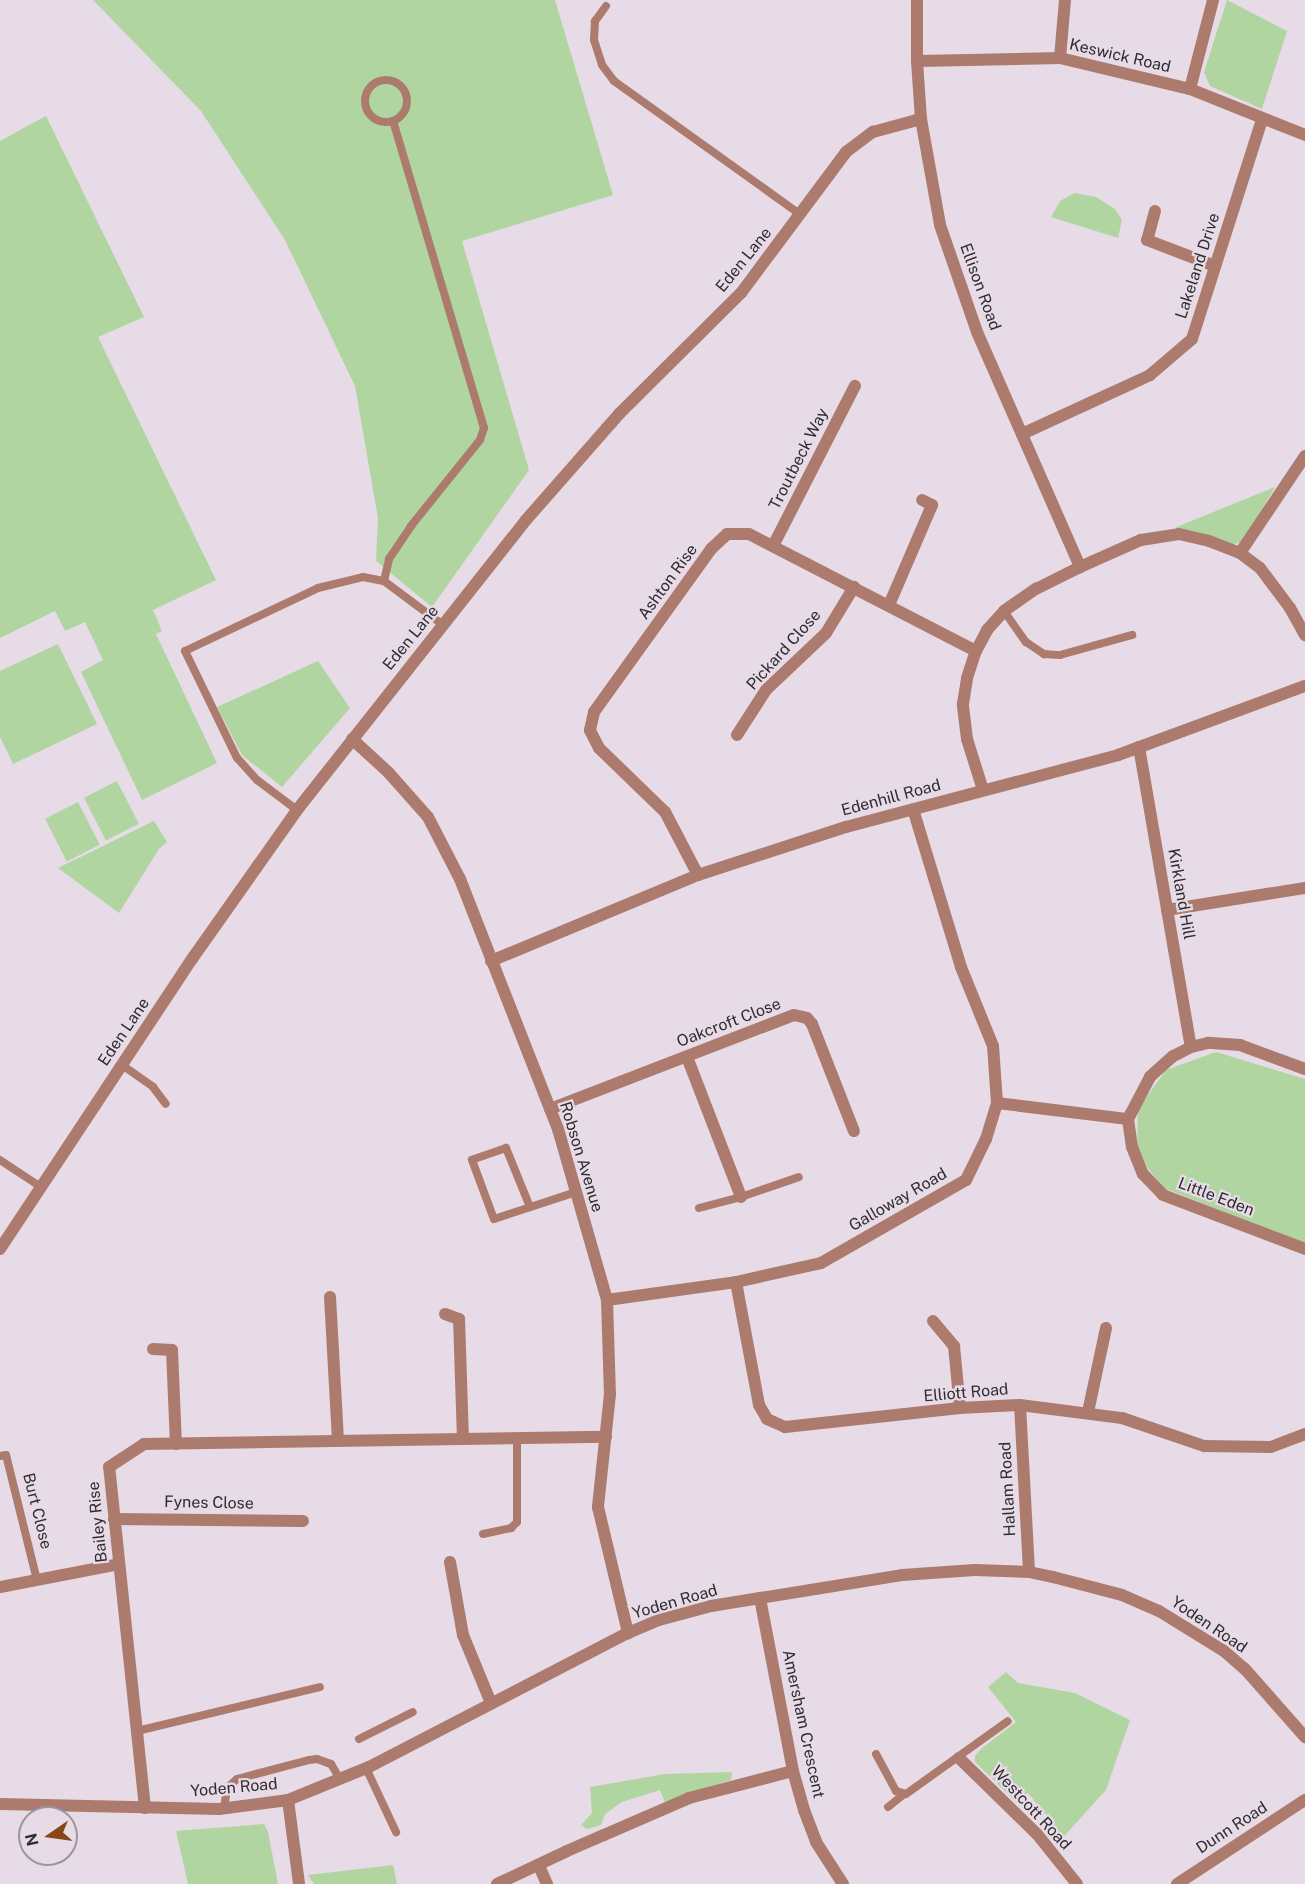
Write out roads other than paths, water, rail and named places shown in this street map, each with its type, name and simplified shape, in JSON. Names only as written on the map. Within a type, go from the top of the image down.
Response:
[{"type":"street","name":"Ellison Road","points":[[917,0],[917,61],[921,119],[944,235],[977,332],[1080,567]]},
{"type":"street","points":[[1060,58],[1065,0]]},
{"type":"street","points":[[1190,89],[1214,0]]},
{"type":"street","name":"Keswick Road","points":[[917,61],[1060,58],[1190,89],[1305,135]]},
{"type":"street","name":"Eden Lane","points":[[0,1249],[122,1065],[297,810],[526,520],[627,405],[741,293],[846,152],[873,132],[921,119]]},
{"type":"street","name":"Lakeland Drive","points":[[1022,434],[1150,375],[1192,339],[1262,119]]},
{"type":"street","points":[[1155,211],[1147,240],[1215,266]]},
{"type":"street","name":"Troutbeck Way","points":[[773,546],[855,387]]},
{"type":"street","points":[[1240,553],[1305,456]]},
{"type":"street","points":[[889,605],[932,505],[922,500]]},
{"type":"street","name":"Ashton Rise","points":[[698,875],[665,812],[599,748],[590,730],[594,712],[711,549],[727,534],[749,534],[976,651]]},
{"type":"street","points":[[983,790],[967,739],[963,704],[966,678],[976,651],[987,630],[1004,611],[1036,589],[1080,567],[1141,540],[1179,534],[1209,541],[1240,553],[1260,568],[1275,585],[1305,635]]},
{"type":"street","name":"Pickard Close","points":[[737,735],[766,690],[826,633],[854,587]]},
{"type":"street","name":"Edenhill Road","points":[[491,961],[698,875],[846,827],[1118,755],[1305,686]]},
{"type":"street","name":"Robson Avenue","points":[[352,739],[388,772],[428,817],[460,879],[550,1109],[576,1192],[607,1300],[610,1394],[598,1507],[628,1633]]},
{"type":"street","name":"Kirkland Hill","points":[[1139,747],[1191,1047]]},
{"type":"street","name":"Galloway Road","points":[[607,1300],[736,1282],[821,1263],[966,1180],[986,1139],[997,1103],[993,1046],[961,967],[913,809]]},
{"type":"street","points":[[1167,910],[1305,888]]},
{"type":"street","name":"Oakcroft Close","points":[[550,1109],[794,1016],[807,1018],[854,1131]]},
{"type":"street","points":[[997,1103],[1128,1119],[1150,1077],[1173,1056],[1191,1047],[1208,1043],[1240,1045],[1305,1069]]},
{"type":"street","points":[[687,1057],[741,1197]]},
{"type":"street","name":"Little Eden","points":[[1128,1119],[1132,1147],[1143,1174],[1164,1195],[1305,1249]]},
{"type":"street","name":"Elliott Road","points":[[736,1282],[759,1405],[767,1419],[775,1425],[794,1428],[960,1408],[1020,1405],[1122,1418],[1204,1446],[1271,1447],[1305,1434]]},
{"type":"street","points":[[330,1297],[338,1441]]},
{"type":"street","points":[[445,1314],[459,1319],[463,1439]]},
{"type":"street","points":[[933,1321],[954,1346],[960,1408]]},
{"type":"street","points":[[1088,1412],[1106,1328]]},
{"type":"street","points":[[153,1349],[172,1350],[176,1444]]},
{"type":"street","name":"Hallam Road","points":[[1020,1405],[1029,1572]]},
{"type":"street","name":"Bailey Rise","points":[[145,1808],[109,1467],[144,1444],[606,1437]]},
{"type":"street","name":"Fynes Close","points":[[114,1519],[303,1521]]},
{"type":"street","points":[[450,1562],[463,1635],[491,1703]]},
{"type":"street","points":[[0,1587],[119,1564]]},
{"type":"street","name":"Yoden Road","points":[[0,1804],[224,1808],[288,1800],[366,1768],[628,1633],[659,1620],[694,1610],[902,1575],[975,1570],[1029,1572],[1122,1595],[1159,1611],[1191,1629],[1245,1669],[1301,1723],[1305,1737]]},
{"type":"street","name":"Amersham Crescent","points":[[760,1598],[793,1771],[816,1842],[843,1884]]},
{"type":"street","name":"Westcott Road","points":[[959,1758],[1037,1834],[1077,1884]]},
{"type":"street","points":[[497,1884],[689,1798],[793,1771]]},
{"type":"street","points":[[288,1800],[299,1884]]},
{"type":"street","name":"Dunn Road","points":[[1177,1884],[1305,1800]]},
{"type":"street","points":[[539,1866],[547,1884]]},
{"type":"lane","points":[[606,6],[595,21],[594,40],[602,65],[614,81],[801,215]]},
{"type":"lane","points":[[391,80],[399,84],[406,93],[407,104],[403,113],[393,121],[382,122],[367,110],[365,101],[367,91],[378,81],[391,80]]},
{"type":"lane","points":[[384,581],[389,559],[400,542],[480,440],[484,428],[393,121]]},
{"type":"lane","points":[[297,810],[257,780],[237,758],[185,651],[318,588],[363,577],[384,581],[443,625]]},
{"type":"lane","points":[[1004,611],[1026,642],[1044,654],[1060,655],[1132,635]]},
{"type":"lane","points":[[122,1065],[153,1087],[166,1104]]},
{"type":"lane","points":[[530,1207],[506,1148],[472,1160],[494,1219],[576,1192]]},
{"type":"lane","points":[[0,1160],[41,1187]]},
{"type":"lane","points":[[699,1208],[741,1197],[799,1177]]},
{"type":"lane","points":[[483,1534],[511,1528],[517,1522],[517,1438]]},
{"type":"lane","name":"Burt Close","points":[[0,1456],[6,1455],[37,1580]]},
{"type":"lane","points":[[137,1731],[320,1687]]},
{"type":"lane","points":[[359,1739],[413,1712]]},
{"type":"lane","points":[[888,1807],[1008,1721]]},
{"type":"lane","points":[[876,1754],[888,1780],[896,1791],[903,1795]]},
{"type":"lane","points":[[224,1808],[227,1788],[237,1779],[309,1760],[317,1759],[331,1764],[340,1779]]},
{"type":"lane","points":[[366,1768],[396,1832]]}]
